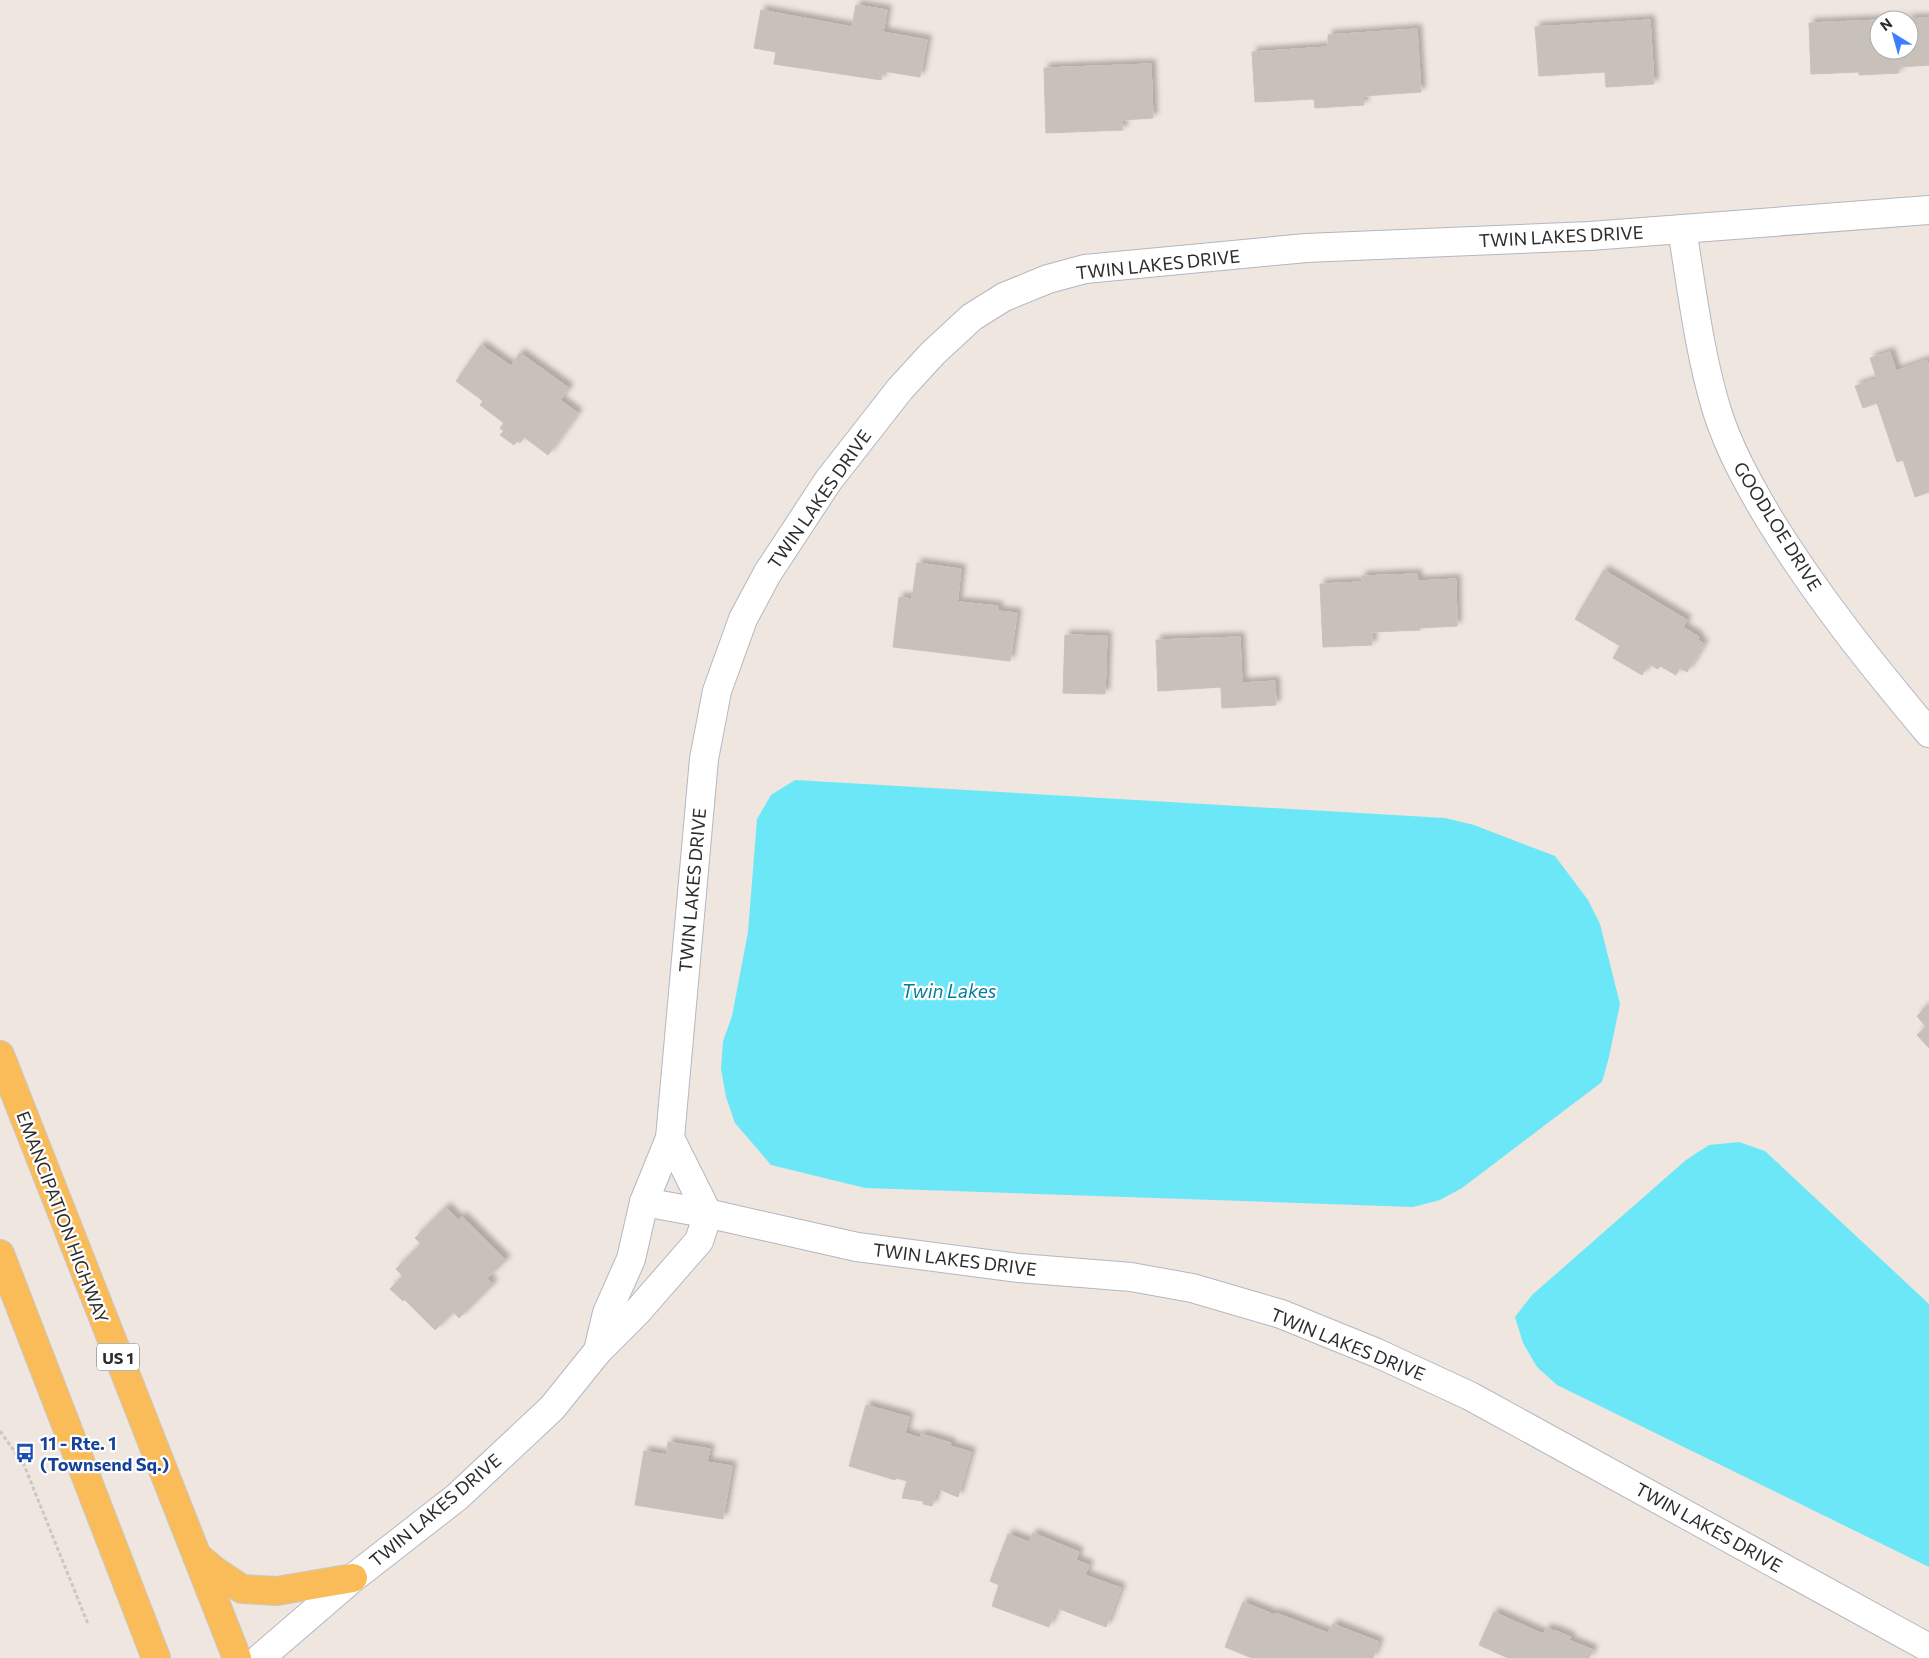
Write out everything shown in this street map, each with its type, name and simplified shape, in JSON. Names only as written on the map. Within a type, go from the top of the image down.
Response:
[{"type":"main road","name":"EMANCIPATION HIGHWAY","points":[[0,1055],[237,1658]]},
{"type":"main road","points":[[0,1254],[156,1658]]},
{"type":"main road","points":[[196,1554],[215,1572],[242,1589],[277,1591],[354,1578]]},
{"type":"street","name":"TWIN LAKES DRIVE","points":[[598,1351],[606,1313],[631,1260],[644,1202],[670,1138],[704,759],[717,691],[742,618],[767,574],[828,481],[900,389],[933,353],[972,317],[1004,297],[1048,278],[1085,269],[1306,248],[1590,236],[1929,210]]},
{"type":"street","name":"GOODLOE DRIVE","points":[[1682,229],[1704,359],[1717,412],[1741,471],[1792,557],[1869,662],[1929,733]]},
{"type":"street","points":[[670,1138],[708,1214]]},
{"type":"street","name":"TWIN LAKES DRIVE","points":[[644,1202],[857,1247],[1019,1268],[1140,1279],[1192,1288],[1281,1314],[1377,1353],[1470,1396],[1929,1648]]},
{"type":"street","name":"TWIN LAKES DRIVE","points":[[260,1658],[354,1578],[465,1490],[552,1408],[598,1351],[637,1312],[699,1241],[708,1214]]},
{"type":"path","points":[[0,1431],[24,1465],[88,1624]]},
{"type":"water","name":"Twin Lakes","points":[[795,780],[1445,818],[1474,825],[1555,856],[1588,900],[1600,924],[1620,1004],[1602,1082],[1462,1188],[1440,1200],[1413,1207],[865,1188],[771,1165],[735,1123],[726,1097],[721,1069],[723,1041],[732,1016],[748,932],[757,819],[771,795]]},
{"type":"water","points":[[1739,1142],[1765,1151],[1929,1304],[1929,1567],[1557,1385],[1537,1367],[1523,1343],[1515,1317],[1532,1295],[1686,1160],[1709,1145]]},
{"type":"building","points":[[856,5],[887,10],[883,32],[927,40],[920,77],[883,71],[881,80],[774,64],[776,52],[754,48],[761,10],[852,27]]},
{"type":"building","points":[[1919,18],[1929,18],[1929,65],[1899,67],[1899,73],[1859,75],[1859,72],[1811,74],[1809,23],[1869,20],[1869,60],[1919,60]]},
{"type":"building","points":[[1650,20],[1654,84],[1606,87],[1605,72],[1539,76],[1535,27]]},
{"type":"building","points":[[1417,29],[1421,92],[1363,96],[1364,105],[1315,108],[1314,99],[1255,102],[1252,52],[1328,47],[1328,35]]},
{"type":"building","points":[[1151,64],[1153,118],[1122,120],[1123,130],[1046,133],[1044,68]]},
{"type":"building","points":[[481,345],[511,366],[520,353],[569,388],[560,400],[578,413],[548,455],[524,437],[520,443],[517,441],[514,445],[500,435],[504,431],[500,428],[504,423],[480,405],[483,401],[456,381]]},
{"type":"building","points":[[1890,352],[1896,371],[1927,360],[1929,368],[1929,492],[1915,497],[1903,460],[1897,462],[1877,403],[1863,408],[1855,386],[1877,379],[1870,358]]},
{"type":"building","points":[[917,563],[961,569],[957,605],[959,605],[959,602],[998,606],[998,611],[1017,613],[1010,661],[893,647],[899,597],[912,599]]},
{"type":"building","points":[[1604,570],[1687,620],[1683,627],[1699,637],[1698,640],[1704,644],[1687,672],[1680,668],[1676,675],[1660,666],[1658,669],[1649,664],[1642,675],[1613,658],[1620,646],[1575,619]]},
{"type":"building","points":[[1417,574],[1418,581],[1456,579],[1457,626],[1372,632],[1372,645],[1323,647],[1320,584],[1362,582],[1361,576]]},
{"type":"building","points":[[1065,635],[1107,636],[1105,694],[1063,693]]},
{"type":"building","points":[[1240,637],[1242,683],[1275,681],[1276,705],[1222,708],[1221,687],[1158,691],[1156,640]]},
{"type":"building","points":[[1929,1004],[1929,1048],[1917,1035],[1926,1027],[1917,1016]]},
{"type":"building","points":[[446,1207],[459,1220],[462,1216],[506,1260],[487,1278],[493,1284],[459,1318],[453,1312],[435,1330],[404,1299],[403,1301],[390,1289],[403,1276],[396,1269],[421,1244],[415,1238]]},
{"type":"building","points":[[866,1405],[909,1417],[905,1433],[920,1438],[921,1434],[951,1443],[950,1446],[971,1452],[958,1497],[939,1489],[932,1506],[923,1504],[923,1501],[902,1498],[907,1481],[896,1478],[895,1480],[849,1466]]},
{"type":"building","points":[[668,1442],[710,1449],[707,1462],[732,1466],[723,1519],[635,1505],[644,1451],[667,1455]]},
{"type":"building","points":[[1033,1533],[1079,1552],[1076,1560],[1089,1565],[1085,1575],[1121,1588],[1106,1627],[1057,1608],[1049,1627],[992,1606],[999,1585],[990,1581],[1008,1534],[1029,1542]]},
{"type":"building","points":[[1243,1602],[1328,1633],[1333,1624],[1379,1642],[1373,1658],[1252,1658],[1225,1647]]},
{"type":"building","points":[[1494,1612],[1543,1634],[1547,1628],[1554,1630],[1571,1637],[1569,1640],[1593,1650],[1589,1658],[1508,1658],[1479,1645]]},
{"type":"place","name":"11 - Rte. 1 (Townsend Sq.)","points":[[25,1453]]}]
